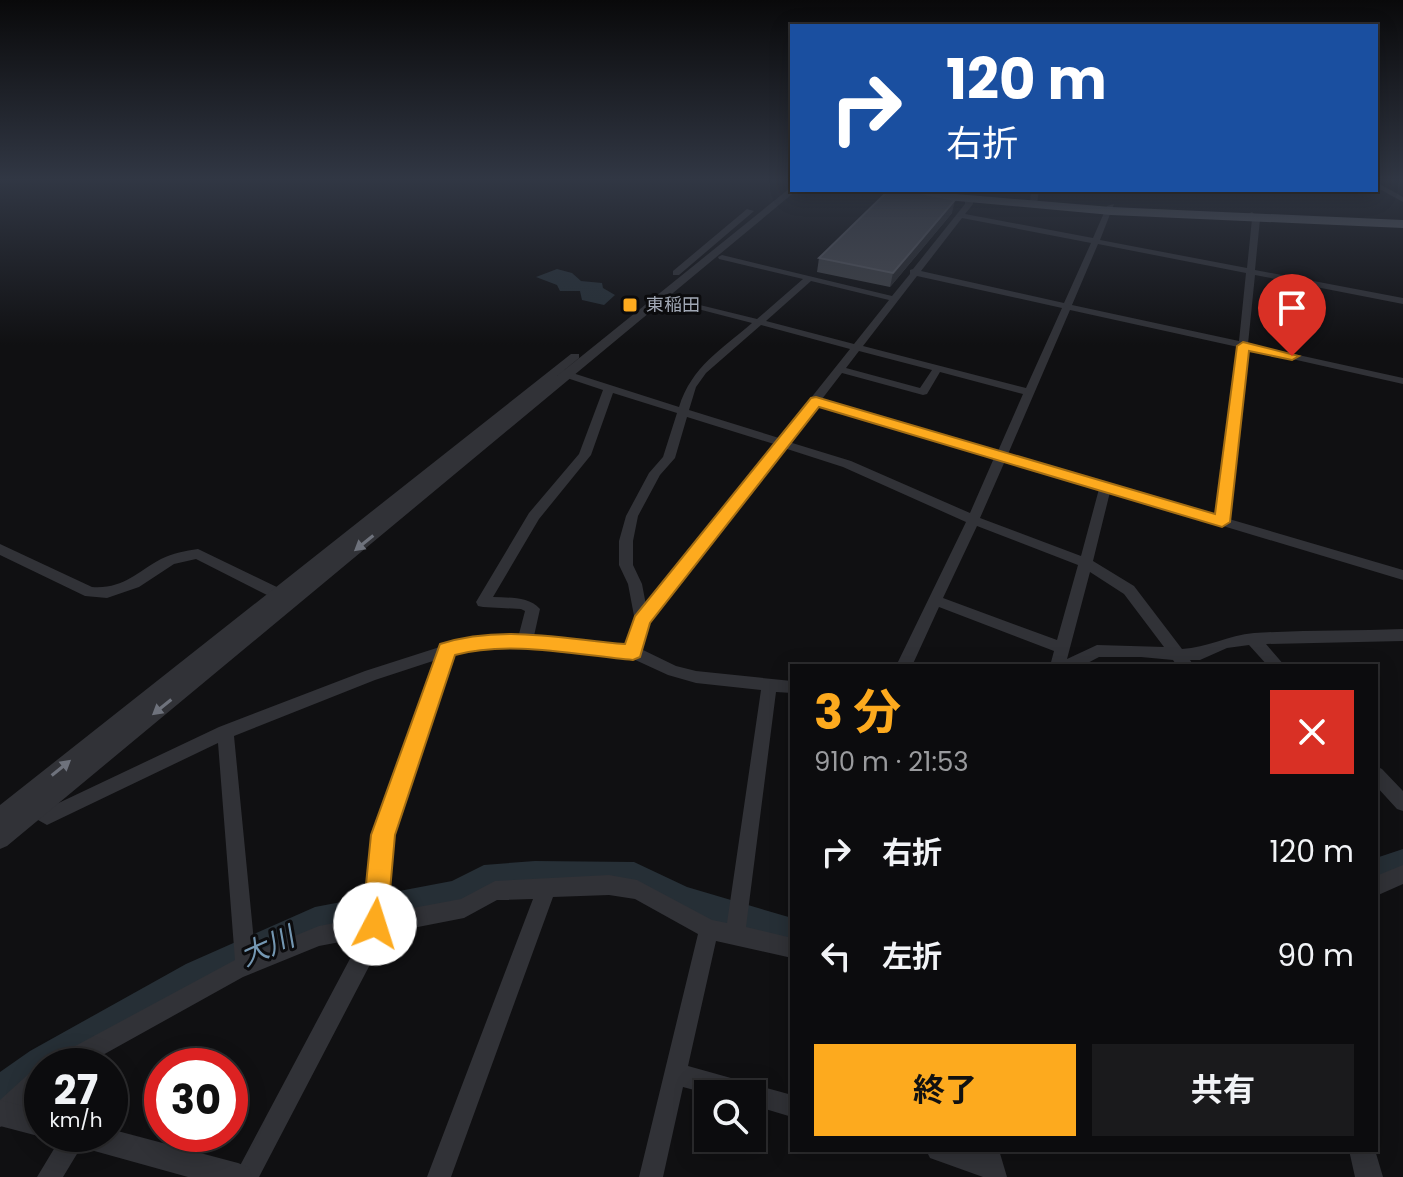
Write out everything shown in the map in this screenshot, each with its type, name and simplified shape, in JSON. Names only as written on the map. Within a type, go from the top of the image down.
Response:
[{"type":"street","points":[[657,297],[686,263],[722,235]]},
{"type":"street","points":[[0,817],[278,594],[562,373],[729,235]]},
{"type":"street","points":[[681,277],[735,235]]},
{"type":"street","points":[[657,297],[722,257],[749,235]]},
{"type":"street","points":[[633,652],[642,621],[841,370],[943,235]]},
{"type":"street","points":[[1061,235],[1403,301]]},
{"type":"street","points":[[905,664],[1100,235]]},
{"type":"street","points":[[1222,522],[1253,272],[1254,235]]},
{"type":"street","points":[[722,257],[895,299]]},
{"type":"street","points":[[913,272],[1403,381]]},
{"type":"street","points":[[642,621],[635,584],[626,565],[626,541],[632,516],[655,473],[669,458],[691,387],[702,371],[810,278]]},
{"type":"street","points":[[657,297],[1028,392]]},
{"type":"street","points":[[841,370],[923,392],[938,368]]},
{"type":"street","points":[[562,373],[847,464],[973,520],[1086,563],[1129,590],[1182,661]]},
{"type":"street","points":[[0,839],[562,373]]},
{"type":"street","points":[[525,640],[533,609],[523,604],[483,602],[534,516],[585,455],[609,389]]},
{"type":"street","points":[[816,401],[1403,575]]},
{"type":"street","points":[[1058,664],[1106,486]]},
{"type":"street","points":[[0,549],[90,592],[103,594],[125,589],[173,556],[198,554],[278,594]]},
{"type":"street","points":[[935,600],[1062,648]]},
{"type":"street","points":[[1072,664],[1097,651],[1141,651],[1182,661],[1225,643],[1252,639],[1403,635]]},
{"type":"street","points":[[1252,639],[1275,664]]},
{"type":"street","points":[[35,809],[47,817],[225,732],[370,675],[474,642],[525,640],[564,647],[633,652],[673,671],[696,677],[790,687]]},
{"type":"street","points":[[246,1177],[368,948],[375,924],[383,835],[447,649]]},
{"type":"street","points":[[735,935],[769,686]]},
{"type":"street","points":[[225,732],[246,966]]},
{"type":"street","points":[[1378,776],[1403,803]]},
{"type":"street","points":[[1378,885],[1403,874]]},
{"type":"street","points":[[94,1048],[246,966],[319,936],[464,908],[495,891],[609,885],[637,890],[709,929],[790,948]]},
{"type":"street","points":[[439,1177],[547,888]]},
{"type":"street","points":[[651,1177],[709,929]]},
{"type":"street","points":[[675,1074],[698,1080]]},
{"type":"street","points":[[1,1114],[24,1093]]},
{"type":"street","points":[[766,1098],[790,1105]]},
{"type":"street","points":[[1,1114],[24,1120]]},
{"type":"street","points":[[128,1147],[238,1177]]},
{"type":"street","points":[[49,1177],[66,1152]]},
{"type":"street","points":[[946,1152],[991,1164]]},
{"type":"street","points":[[1363,1152],[1369,1177]]},
{"type":"shaded area","points":[[557,269],[572,273],[581,281],[602,283],[603,288],[615,295],[604,305],[582,300],[580,291],[560,291],[557,285],[536,277]]},
{"type":"building","points":[[843,235],[925,235],[893,273],[819,258]]},
{"type":"waterway","name":"大川","points":[[1378,873],[1403,865]]},
{"type":"waterway","name":"大川","points":[[0,1095],[43,1064],[199,977],[315,924],[457,897],[484,881],[535,877],[634,878],[683,902],[790,934]]},
{"type":"place","name":"東稲田","points":[[630,305]]},
{"type":"route","points":[[375,924],[383,835],[447,649],[474,642],[525,640],[564,647],[633,652],[642,621],[816,401],[1222,522],[1243,346],[1292,356]]}]
